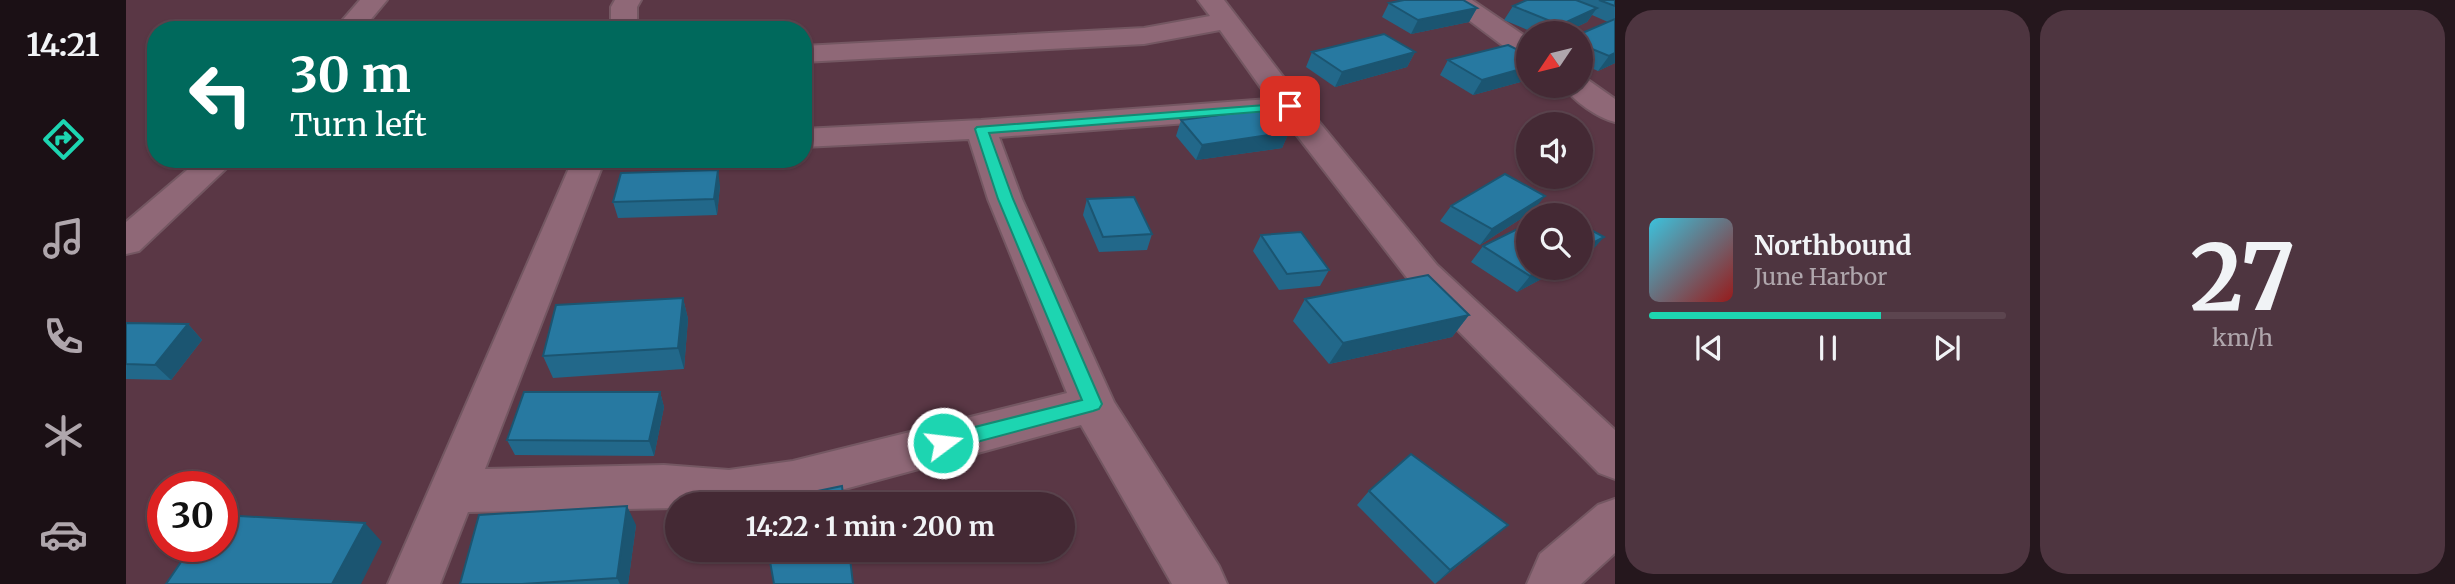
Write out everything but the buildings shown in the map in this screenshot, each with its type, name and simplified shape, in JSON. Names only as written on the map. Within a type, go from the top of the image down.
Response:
[{"type":"street","points":[[355,21],[374,0]]},
{"type":"street","points":[[624,21],[624,7],[628,0]]},
{"type":"street","points":[[1455,0],[1516,43]]},
{"type":"street","points":[[812,54],[1144,36],[1207,26],[1218,10],[1290,106],[1424,274],[1615,459]]},
{"type":"street","points":[[812,138],[981,129],[1290,106]]},
{"type":"street","points":[[981,129],[1006,199],[1093,404],[1201,584]]},
{"type":"street","points":[[126,242],[210,168]]},
{"type":"street","points":[[414,584],[585,168]]},
{"type":"street","points":[[453,491],[664,486],[729,491],[793,482],[1093,404]]},
{"type":"street","points":[[1553,584],[1558,571],[1615,521]]},
{"type":"route","points":[[943,443],[1093,404],[1006,199],[981,129],[1290,106]]}]
